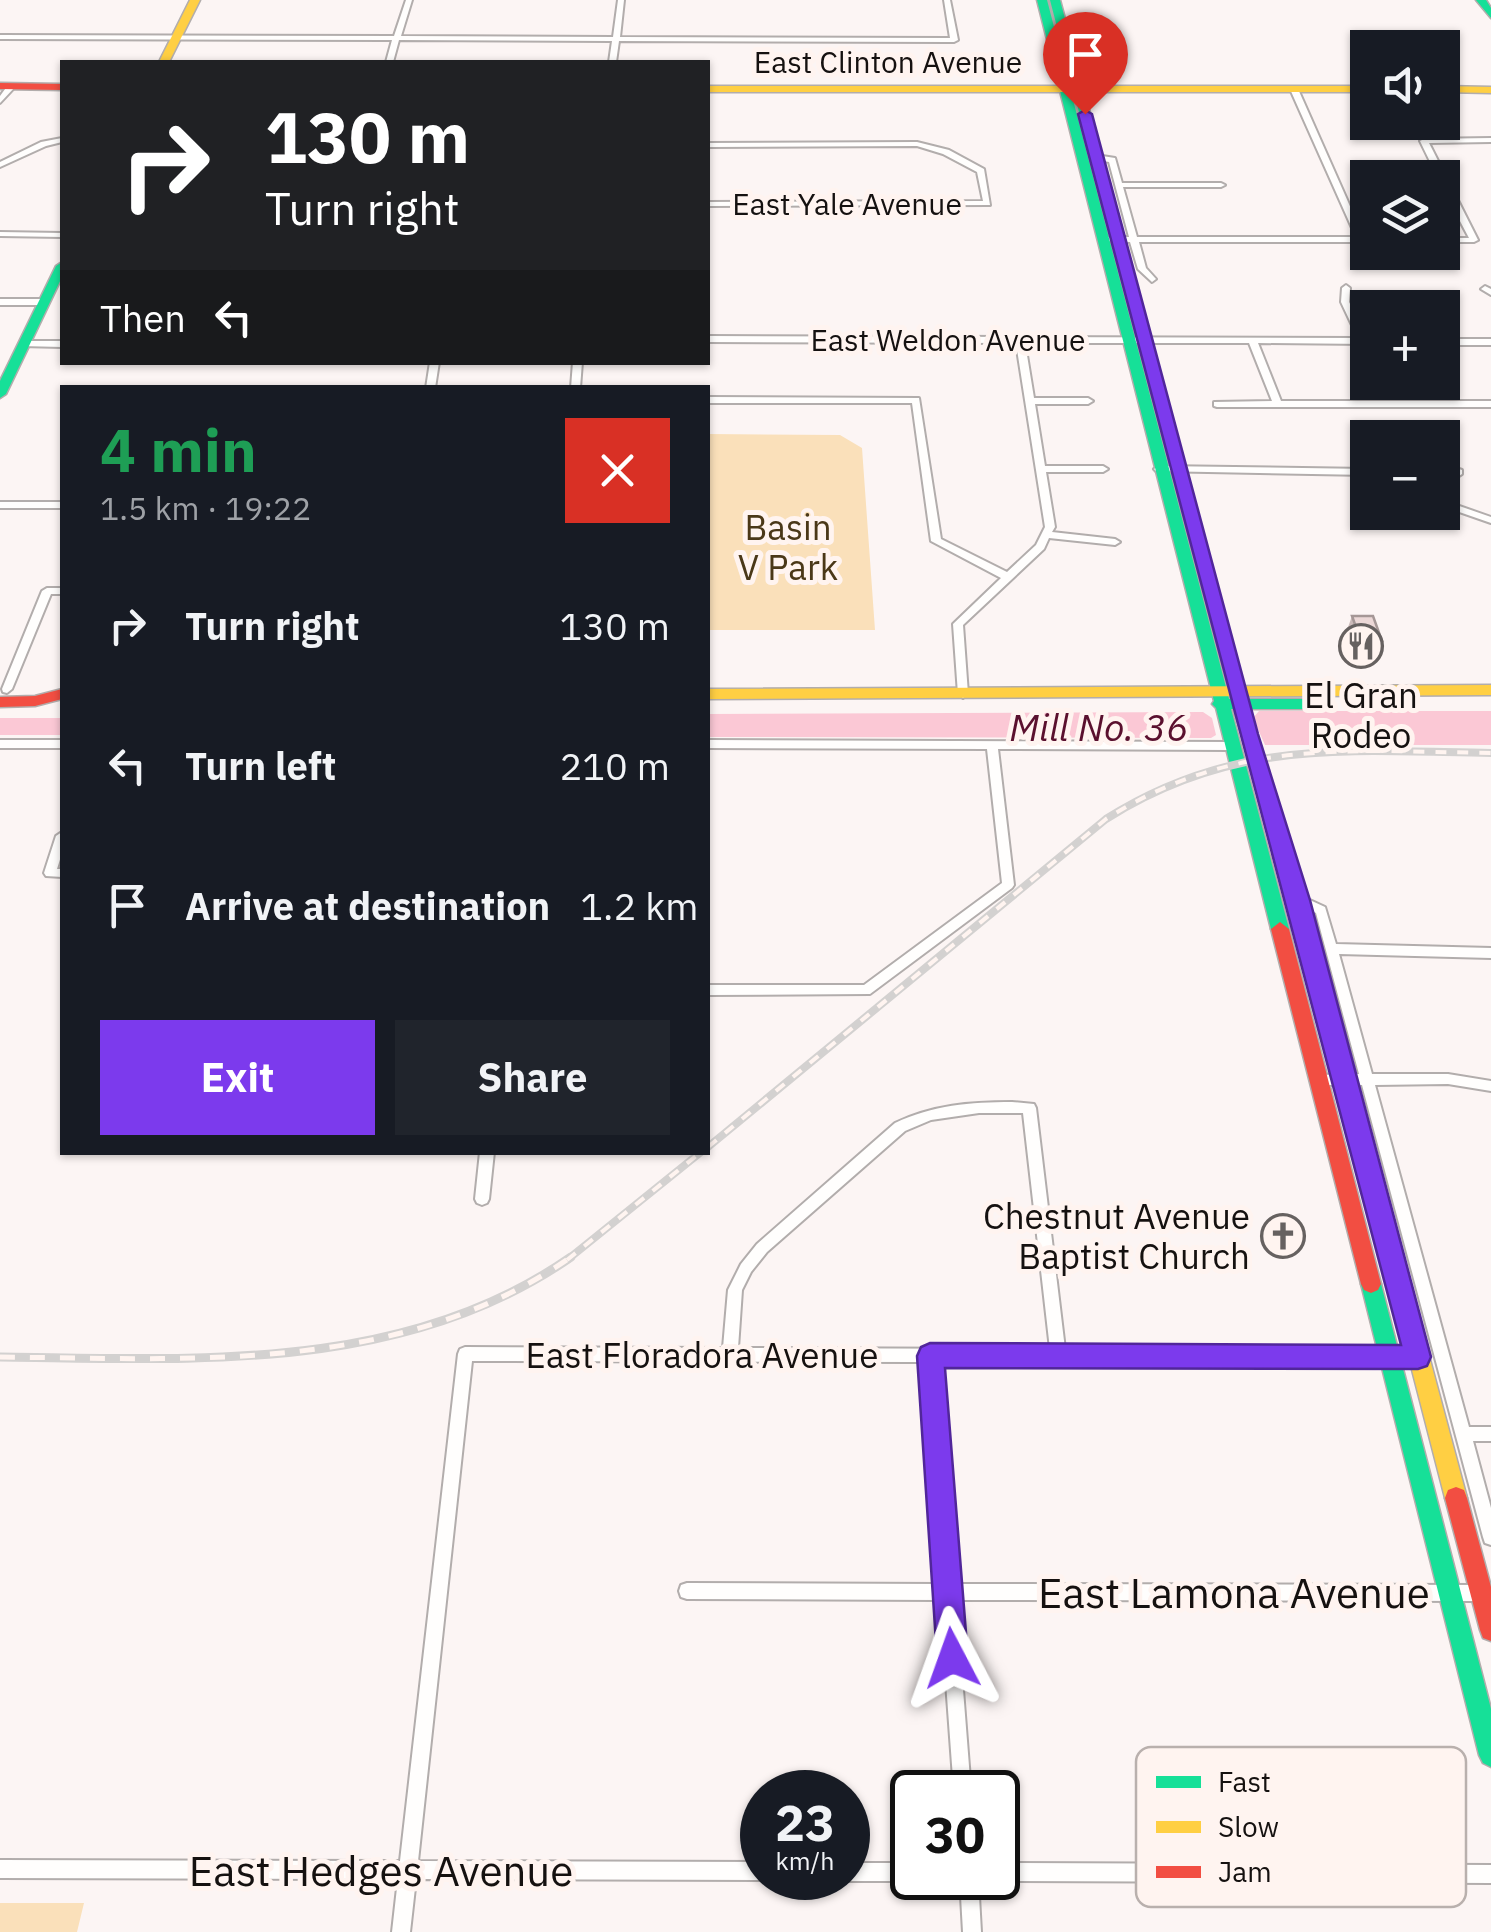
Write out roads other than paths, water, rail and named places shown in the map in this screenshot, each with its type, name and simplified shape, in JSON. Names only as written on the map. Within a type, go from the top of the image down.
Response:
[{"type":"main road","points":[[165,60],[195,0]]},
{"type":"main road","points":[[1042,0],[1118,239]]},
{"type":"main road","points":[[1055,0],[1071,89],[1096,156],[1118,239],[1165,495],[1275,906],[1491,1755]]},
{"type":"main road","points":[[1481,0],[1491,15]]},
{"type":"main road","points":[[4,91],[60,87]]},
{"type":"main road","name":"East Clinton Avenue","points":[[710,88],[1350,89]]},
{"type":"main road","points":[[1460,90],[1491,90]]},
{"type":"main road","points":[[0,394],[5,373],[24,344],[60,270]]},
{"type":"main road","points":[[1136,340],[1178,469],[1257,766],[1298,900],[1491,1630]]},
{"type":"main road","points":[[1165,495],[1181,520],[1191,557],[1204,568]]},
{"type":"main road","points":[[710,694],[1024,695],[1039,690],[1222,718],[1242,712],[1491,697]]},
{"type":"main road","points":[[2,694],[35,701],[60,694]]},
{"type":"main road","points":[[1242,712],[1491,697]]},
{"type":"main road","points":[[1222,718],[1257,766]]},
{"type":"main road","points":[[1275,906],[1291,914],[1300,945],[1314,962]]},
{"type":"street","points":[[390,60],[408,0]]},
{"type":"street","points":[[613,60],[621,0]]},
{"type":"street","points":[[0,37],[954,40],[947,0]]},
{"type":"street","points":[[1294,89],[1350,210]]},
{"type":"street","points":[[0,165],[60,140]]},
{"type":"street","points":[[1433,160],[1424,141],[1491,140]]},
{"type":"street","name":"East Yale Avenue","points":[[710,144],[917,144],[946,152],[981,171],[986,203],[710,204]]},
{"type":"street","points":[[1096,156],[1111,158],[1119,186],[1118,239],[1152,279]]},
{"type":"street","points":[[1119,186],[1221,185]]},
{"type":"street","points":[[1460,213],[1474,240],[1460,240]]},
{"type":"street","points":[[0,234],[60,234]]},
{"type":"street","points":[[1118,239],[1350,240]]},
{"type":"street","points":[[1346,288],[1345,302],[1350,311]]},
{"type":"street","points":[[0,302],[44,302]]},
{"type":"street","name":"East Weldon Avenue","points":[[710,339],[1350,341]]},
{"type":"street","points":[[963,694],[958,624],[1049,536],[1051,518],[1020,339]]},
{"type":"street","points":[[1252,340],[1277,403]]},
{"type":"street","points":[[1460,342],[1491,342]]},
{"type":"street","points":[[24,344],[60,344]]},
{"type":"street","points":[[710,400],[916,400],[936,541],[1008,578]]},
{"type":"street","points":[[1030,401],[1088,401]]},
{"type":"street","points":[[1217,404],[1491,404]]},
{"type":"street","points":[[1042,469],[1102,470]]},
{"type":"street","points":[[1159,469],[1350,472]]},
{"type":"street","points":[[0,505],[60,505]]},
{"type":"street","points":[[1460,509],[1491,520]]},
{"type":"street","points":[[1049,536],[1114,542]]},
{"type":"street","points":[[2,694],[47,590],[60,590]]},
{"type":"street","points":[[710,744],[992,745],[1222,718]]},
{"type":"street","points":[[0,744],[60,744]]},
{"type":"street","points":[[710,990],[866,990],[1008,884],[992,745]]},
{"type":"street","points":[[56,874],[60,849]]},
{"type":"street","points":[[1298,900],[1321,910],[1491,1537]]},
{"type":"street","points":[[1332,948],[1491,953]]},
{"type":"street","points":[[1319,1080],[1448,1079],[1491,1086]]},
{"type":"street","points":[[730,1354],[735,1290],[746,1268],[762,1248],[885,1137],[917,1118],[943,1110],[1028,1108],[1058,1354]]},
{"type":"street","points":[[482,1199],[487,1155]]},
{"type":"street","name":"East Floradora Avenue","points":[[408,1870],[466,1354],[1418,1357]]},
{"type":"street","points":[[930,1356],[960,1770]]},
{"type":"street","points":[[1462,1434],[1491,1434]]},
{"type":"street","name":"East Lamona Avenue","points":[[687,1592],[1482,1594]]},
{"type":"street","name":"East Hedges Avenue","points":[[0,1869],[740,1871]]},
{"type":"street","points":[[401,1932],[408,1870]]},
{"type":"street","points":[[1020,1872],[1136,1873]]},
{"type":"street","points":[[1466,1874],[1491,1874]]},
{"type":"street","points":[[970,1900],[972,1932]]},
{"type":"water","points":[[1259,711],[1491,711],[1491,745],[1265,745],[1253,718]]},
{"type":"water","name":"Mill No. 36","points":[[1203,712],[1212,718],[1216,735],[710,737],[710,714]]},
{"type":"water","points":[[0,718],[60,718],[60,735],[0,735]]},
{"type":"railway","points":[[710,1145],[1106,819],[1153,793],[1200,774],[1292,755],[1388,751],[1491,753]]},
{"type":"railway","points":[[570,1258],[697,1155]]},
{"type":"railway","points":[[0,1357],[222,1357],[368,1341],[438,1322],[506,1295],[570,1258]]},
{"type":"place","name":"El Gran Rodeo","points":[[1361,646]]},
{"type":"place","name":"Chestnut Avenue Baptist Church","points":[[1283,1236]]},
{"type":"park label","name":"Basin V Park","points":[[788,547]]}]
